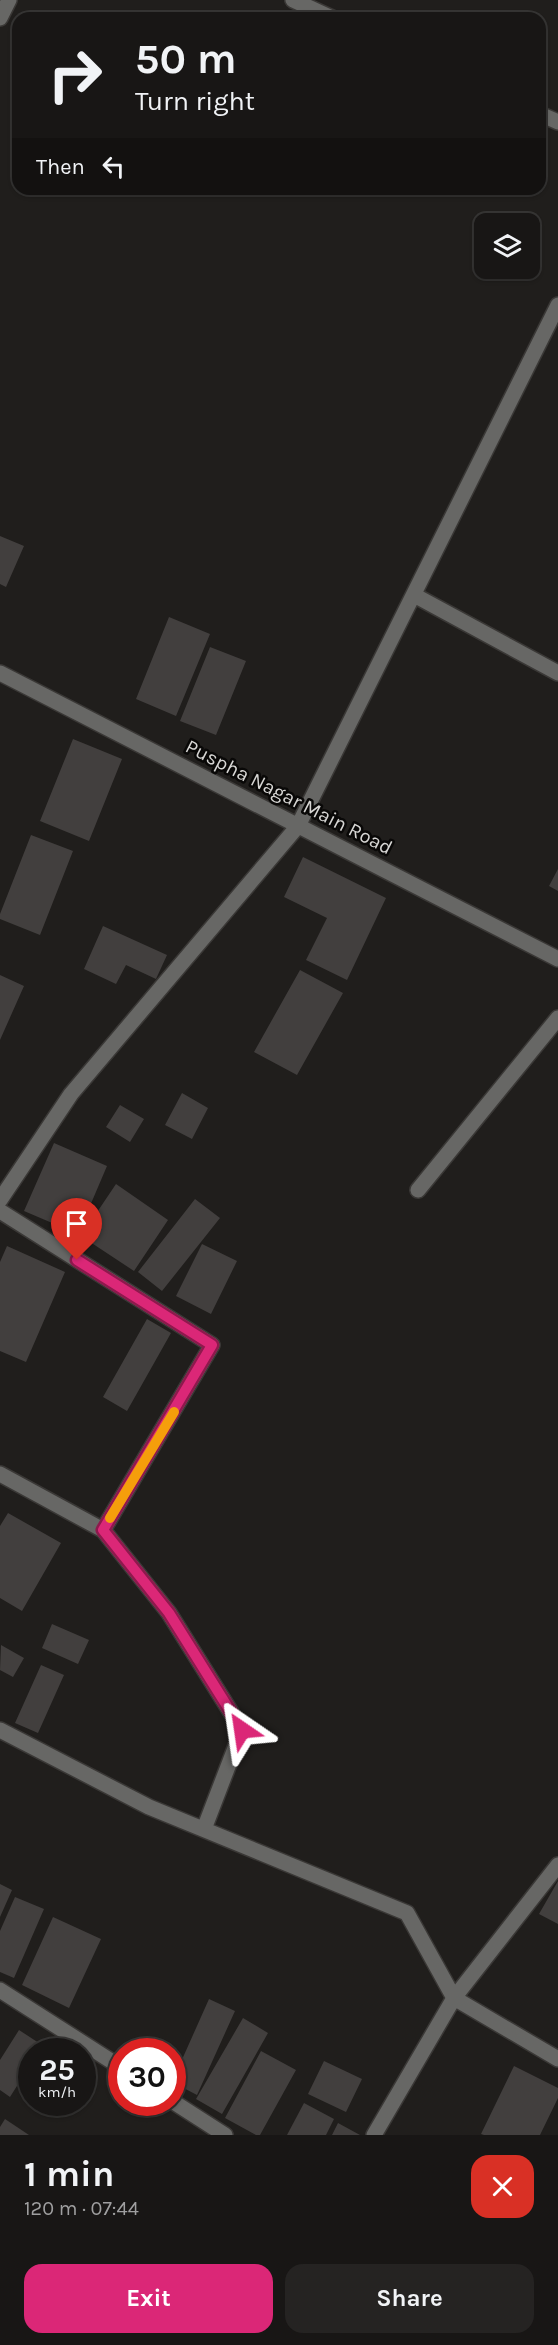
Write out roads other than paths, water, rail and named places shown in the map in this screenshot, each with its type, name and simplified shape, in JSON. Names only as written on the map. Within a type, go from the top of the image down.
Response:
[{"type":"street","points":[[0,18],[9,0]]},
{"type":"street","points":[[293,0],[319,12]]},
{"type":"street","points":[[0,1200],[71,1094],[298,826],[558,305]]},
{"type":"street","points":[[414,595],[558,673]]},
{"type":"street","name":"Puspha Nagar Main Road","points":[[0,673],[558,959]]},
{"type":"street","points":[[418,1190],[558,1018]]},
{"type":"street","points":[[0,1211],[212,1345],[103,1530]]},
{"type":"street","points":[[0,1474],[103,1530],[169,1613],[242,1730],[204,1829]]},
{"type":"street","points":[[0,1730],[149,1808],[407,1913],[454,1998],[558,2059]]},
{"type":"street","points":[[374,2135],[454,1998],[558,1865]]},
{"type":"street","points":[[0,1990],[108,2059]]},
{"type":"street","points":[[186,2110],[225,2135]]}]
